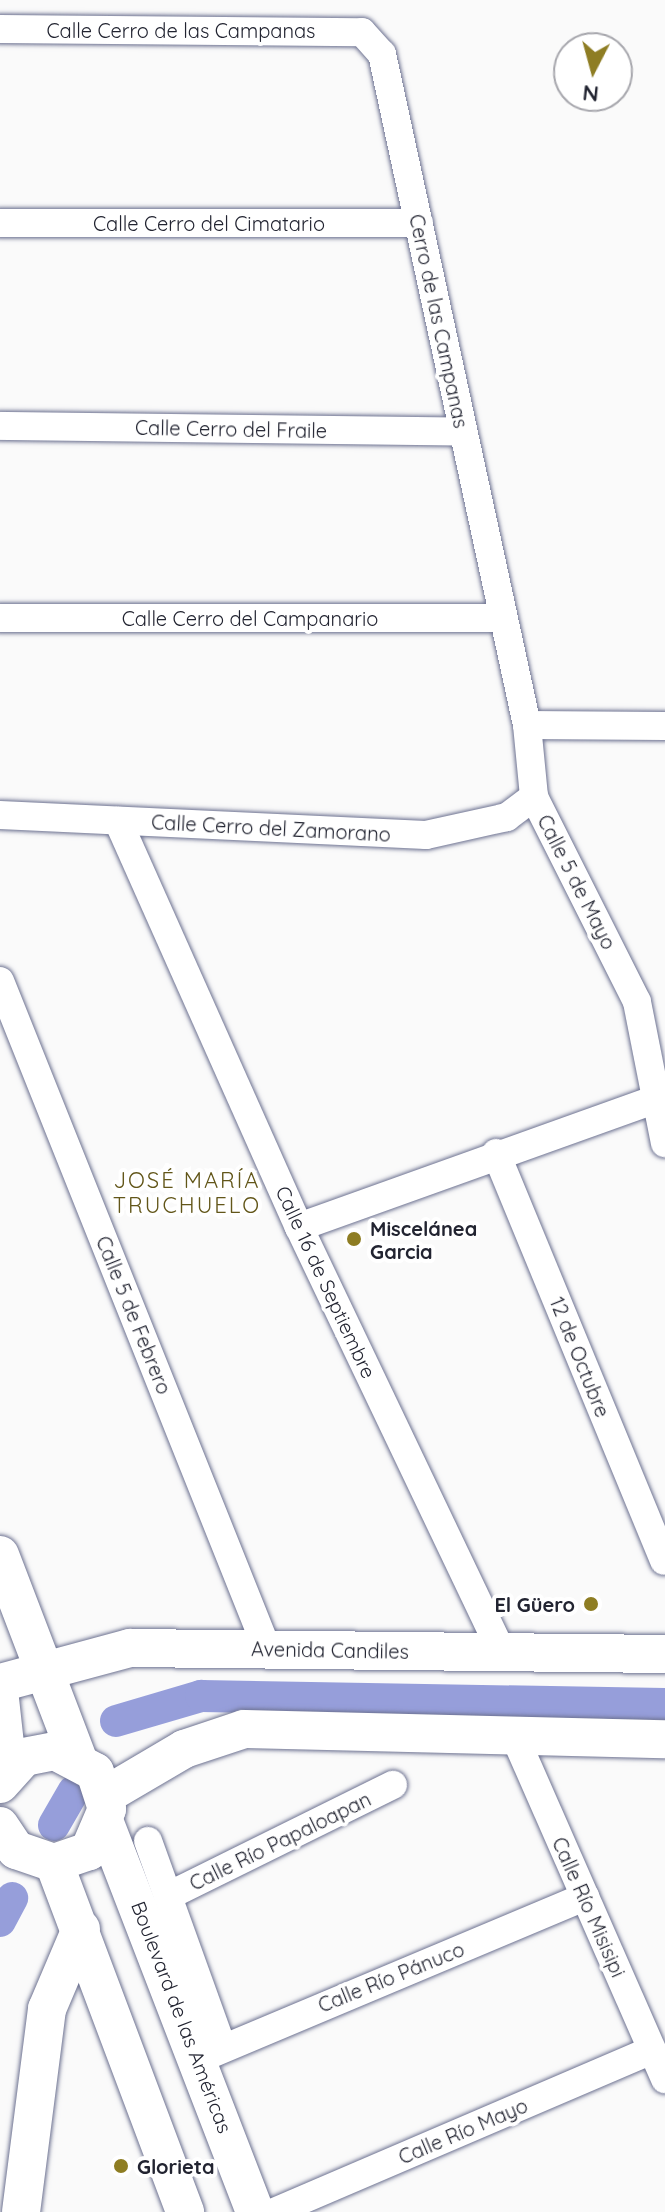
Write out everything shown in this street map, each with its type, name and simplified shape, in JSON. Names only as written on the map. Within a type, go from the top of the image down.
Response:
[{"type":"main road","points":[[0,1555],[78,1759],[40,1753],[4,1778]]},
{"type":"main road","name":"Avenida Candiles","points":[[0,1683],[44,1666],[130,1648],[665,1654]]},
{"type":"main road","points":[[0,1699],[4,1778]]},
{"type":"main road","points":[[5,1843],[54,1863],[89,1851],[106,1809],[184,1749],[244,1729],[665,1739]]},
{"type":"main road","name":"Boulevard de las Américas","points":[[78,1759],[106,1809],[210,2052],[255,2212]]},
{"type":"main road","points":[[54,1863],[185,2212]]},
{"type":"main road","points":[[21,2212],[47,2009],[81,1929]]},
{"type":"street","name":"Calle Cerro de las Campanas","points":[[0,29],[362,32]]},
{"type":"street","name":"Cerro de las Campanas","points":[[362,32],[382,54],[500,618]]},
{"type":"street","name":"Calle Cerro del Cimatario","points":[[0,223],[419,223]]},
{"type":"street","name":"Calle Cerro del Fraile","points":[[0,426],[463,432]]},
{"type":"street","name":"Calle Cerro del Campanario","points":[[0,618],[500,618]]},
{"type":"street","name":"Calle 5 de Mayo","points":[[500,618],[527,725],[534,797],[637,1002],[665,1143]]},
{"type":"street","points":[[527,725],[665,726]]},
{"type":"street","name":"Calle Cerro del Zamorano","points":[[0,815],[426,835],[507,817],[534,797]]},
{"type":"street","name":"Calle 16 de Septiembre","points":[[118,821],[299,1227],[501,1651]]},
{"type":"street","name":"Calle 5 de Febrero","points":[[0,981],[267,1649]]},
{"type":"street","points":[[299,1227],[496,1153],[656,1099]]},
{"type":"street","name":"12 de Octubre","points":[[496,1153],[665,1563]]},
{"type":"street","points":[[665,1523],[665,1563]]},
{"type":"street","name":"Calle Río Misisipi","points":[[514,1735],[665,2079]]},
{"type":"street","name":"Calle Río Papaloapan","points":[[168,1896],[393,1785]]},
{"type":"street","name":"Boulevard de las Américas","points":[[148,1841],[168,1896],[210,2052]]},
{"type":"street","name":"Calle Río Pánuco","points":[[210,2052],[585,1897]]},
{"type":"street","name":"Calle Río Mayo","points":[[274,2212],[652,2050]]},
{"type":"waterway","points":[[116,1721],[201,1696],[665,1704]]},
{"type":"waterway","points":[[54,1825],[74,1791]]},
{"type":"waterway","points":[[0,1921],[12,1898]]},
{"type":"place","name":"Miscelánea Garcia","points":[[354,1239]]},
{"type":"place","name":"El Güero","points":[[591,1604]]},
{"type":"place","name":"Glorieta","points":[[121,2166]]},
{"type":"district","name":"JOSÉ MARÍA TRUCHUELO","points":[[187,1192]]}]
